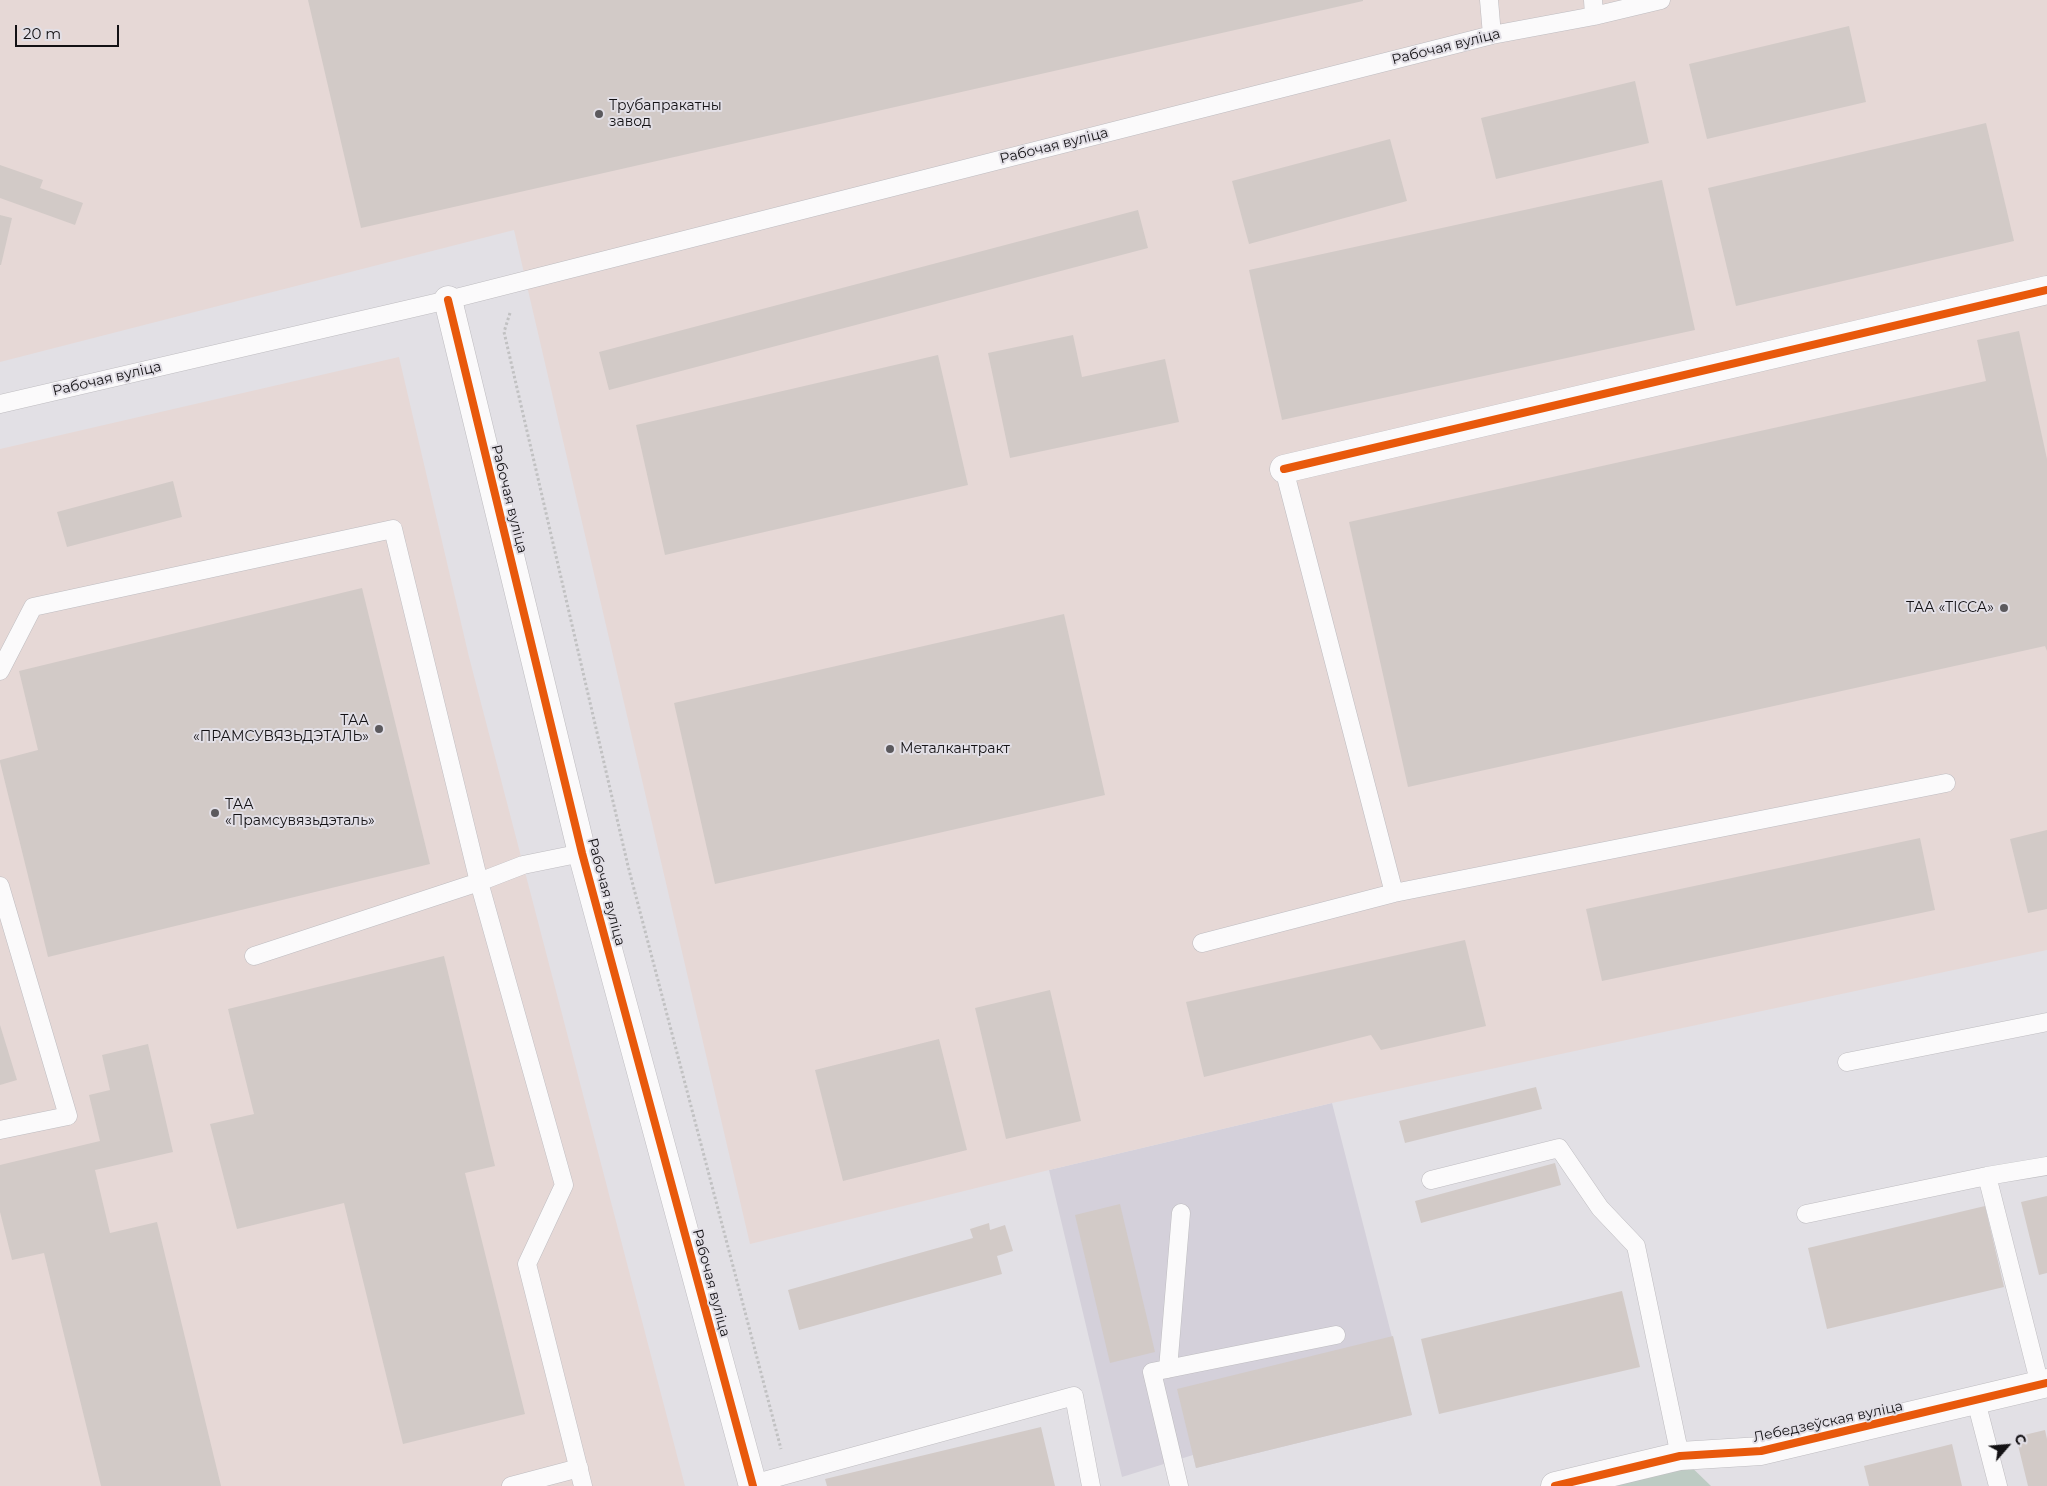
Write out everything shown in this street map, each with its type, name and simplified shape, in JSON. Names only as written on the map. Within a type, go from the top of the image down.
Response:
[{"type":"street","points":[[1284,469],[2047,290]]},
{"type":"street","name":"Рабочая вуліца","points":[[448,300],[582,853],[753,1485]]},
{"type":"street","name":"Лебедзеўская вуліца","points":[[1555,1486],[1680,1456],[1761,1451],[2043,1384]]},
{"type":"lane","points":[[1488,0],[1492,35]]},
{"type":"lane","name":"Рабочая вуліца","points":[[0,404],[448,300],[1593,8],[1661,0]]},
{"type":"lane","points":[[1284,469],[1394,893]]},
{"type":"lane","points":[[0,671],[33,607],[393,529],[479,882],[564,1185],[527,1264],[583,1486]]},
{"type":"lane","points":[[1202,943],[1394,893],[1946,783]]},
{"type":"lane","points":[[254,956],[479,882],[523,865],[582,853]]},
{"type":"lane","points":[[0,886],[68,1116],[0,1130]]},
{"type":"lane","points":[[1847,1062],[2047,1022]]},
{"type":"lane","points":[[1431,1180],[1559,1148],[1600,1208],[1636,1246],[1680,1456]]},
{"type":"lane","points":[[1806,1214],[1987,1176],[2047,1166]]},
{"type":"lane","points":[[1987,1176],[2043,1384]]},
{"type":"lane","points":[[1168,1368],[1181,1213]]},
{"type":"lane","points":[[1179,1486],[1152,1372],[1336,1335]]},
{"type":"lane","points":[[753,1485],[1074,1396],[1091,1486]]},
{"type":"lane","points":[[1976,1401],[1998,1486]]},
{"type":"lane","points":[[511,1486],[579,1468]]},
{"type":"path","points":[[518,311],[509,314],[504,332],[628,866],[788,1475]]},
{"type":"shaded area","points":[[0,0],[2047,0],[2047,950],[1332,1103],[1049,1170],[750,1244],[514,230],[0,362]]},
{"type":"shaded area","points":[[399,357],[469,657],[685,1486],[0,1486],[0,449]]},
{"type":"shaded area","points":[[1332,1103],[1412,1415],[1196,1468],[1193,1455],[1122,1477],[1049,1170]]},
{"type":"shaded area","points":[[1680,1456],[1711,1486],[1555,1486]]},
{"type":"building","name":"Трубапракатны завод","points":[[308,0],[1363,0],[1363,1],[361,228]]},
{"type":"building","points":[[1849,26],[1866,102],[1707,139],[1689,64]]},
{"type":"building","points":[[1635,81],[1649,143],[1496,179],[1481,118]]},
{"type":"building","points":[[1986,123],[2014,241],[1736,306],[1708,188]]},
{"type":"building","points":[[1390,139],[1407,201],[1249,244],[1232,181]]},
{"type":"building","points":[[0,165],[43,180],[40,188],[83,203],[75,225],[0,198]]},
{"type":"building","points":[[1662,180],[1695,330],[1282,420],[1249,270]]},
{"type":"building","points":[[1138,210],[1148,248],[609,390],[599,352]]},
{"type":"building","points":[[0,215],[12,218],[1,265],[0,265]]},
{"type":"building","points":[[2019,331],[2047,459],[2047,651],[2045,646],[1408,787],[1349,522],[1986,381],[1977,340]]},
{"type":"building","points":[[1073,335],[1082,377],[1165,359],[1179,422],[1010,458],[988,353]]},
{"type":"building","points":[[938,355],[968,485],[665,555],[636,425]]},
{"type":"building","points":[[173,481],[182,517],[67,547],[57,512]]},
{"type":"building","name":"ТАА «Прамсувязьдэталь»","points":[[362,588],[430,864],[48,957],[0,762],[0,760],[38,750],[19,671]]},
{"type":"building","name":"Металкантракт","points":[[1064,614],[1105,795],[715,884],[674,703]]},
{"type":"building","points":[[2047,830],[2047,909],[2028,913],[2010,839]]},
{"type":"building","points":[[1920,838],[1935,910],[1602,981],[1586,909]]},
{"type":"building","points":[[1465,940],[1486,1026],[1381,1050],[1371,1035],[1204,1077],[1186,1002]]},
{"type":"building","points":[[444,956],[495,1166],[465,1173],[525,1414],[403,1444],[344,1203],[237,1229],[210,1124],[254,1114],[228,1009]]},
{"type":"building","points":[[1050,990],[1081,1121],[1006,1139],[975,1008]]},
{"type":"building","points":[[0,1025],[17,1080],[0,1085]]},
{"type":"building","points":[[939,1039],[967,1150],[843,1181],[815,1070]]},
{"type":"building","points":[[148,1044],[173,1152],[95,1170],[110,1233],[157,1222],[221,1486],[101,1486],[44,1253],[12,1260],[0,1212],[0,1165],[100,1141],[89,1095],[110,1090],[102,1055]]},
{"type":"building","points":[[1536,1087],[1542,1109],[1405,1143],[1399,1121]]},
{"type":"building","points":[[1555,1163],[1561,1185],[1421,1223],[1415,1201]]},
{"type":"building","points":[[2047,1196],[2047,1273],[2039,1275],[2021,1202]]},
{"type":"building","points":[[1120,1204],[1155,1352],[1110,1363],[1075,1215]]},
{"type":"building","points":[[1985,1206],[2004,1287],[1827,1329],[1808,1248]]},
{"type":"building","points":[[989,1223],[990,1230],[1005,1225],[1013,1251],[997,1256],[1002,1274],[799,1330],[788,1290],[973,1238],[970,1229]]},
{"type":"building","points":[[1622,1291],[1640,1367],[1439,1414],[1421,1339]]},
{"type":"building","points":[[1393,1336],[1412,1415],[1196,1468],[1177,1389]]},
{"type":"building","points":[[1041,1427],[1055,1486],[827,1486],[825,1479]]},
{"type":"building","points":[[2045,1430],[2047,1439],[2047,1486],[2028,1486],[2016,1437]]},
{"type":"building","points":[[1952,1444],[1962,1486],[1869,1486],[1864,1466]]},
{"type":"cycle path","points":[[1284,469],[2047,290]]},
{"type":"cycle path","points":[[448,300],[582,853],[753,1486]]},
{"type":"cycle path","points":[[1555,1486],[1680,1456],[1761,1451],[2047,1383]]},
{"type":"place","name":"Трубапракатны завод","points":[[599,114]]},
{"type":"place","name":"ТАА «ТIССА»","points":[[2004,608]]},
{"type":"place","name":"ТАА «ПРАМСУВЯЗЬДЭТАЛЬ»","points":[[379,729]]},
{"type":"place","name":"Металкантракт","points":[[890,749]]},
{"type":"place","name":"ТАА «Прамсувязьдэталь»","points":[[215,813]]}]
